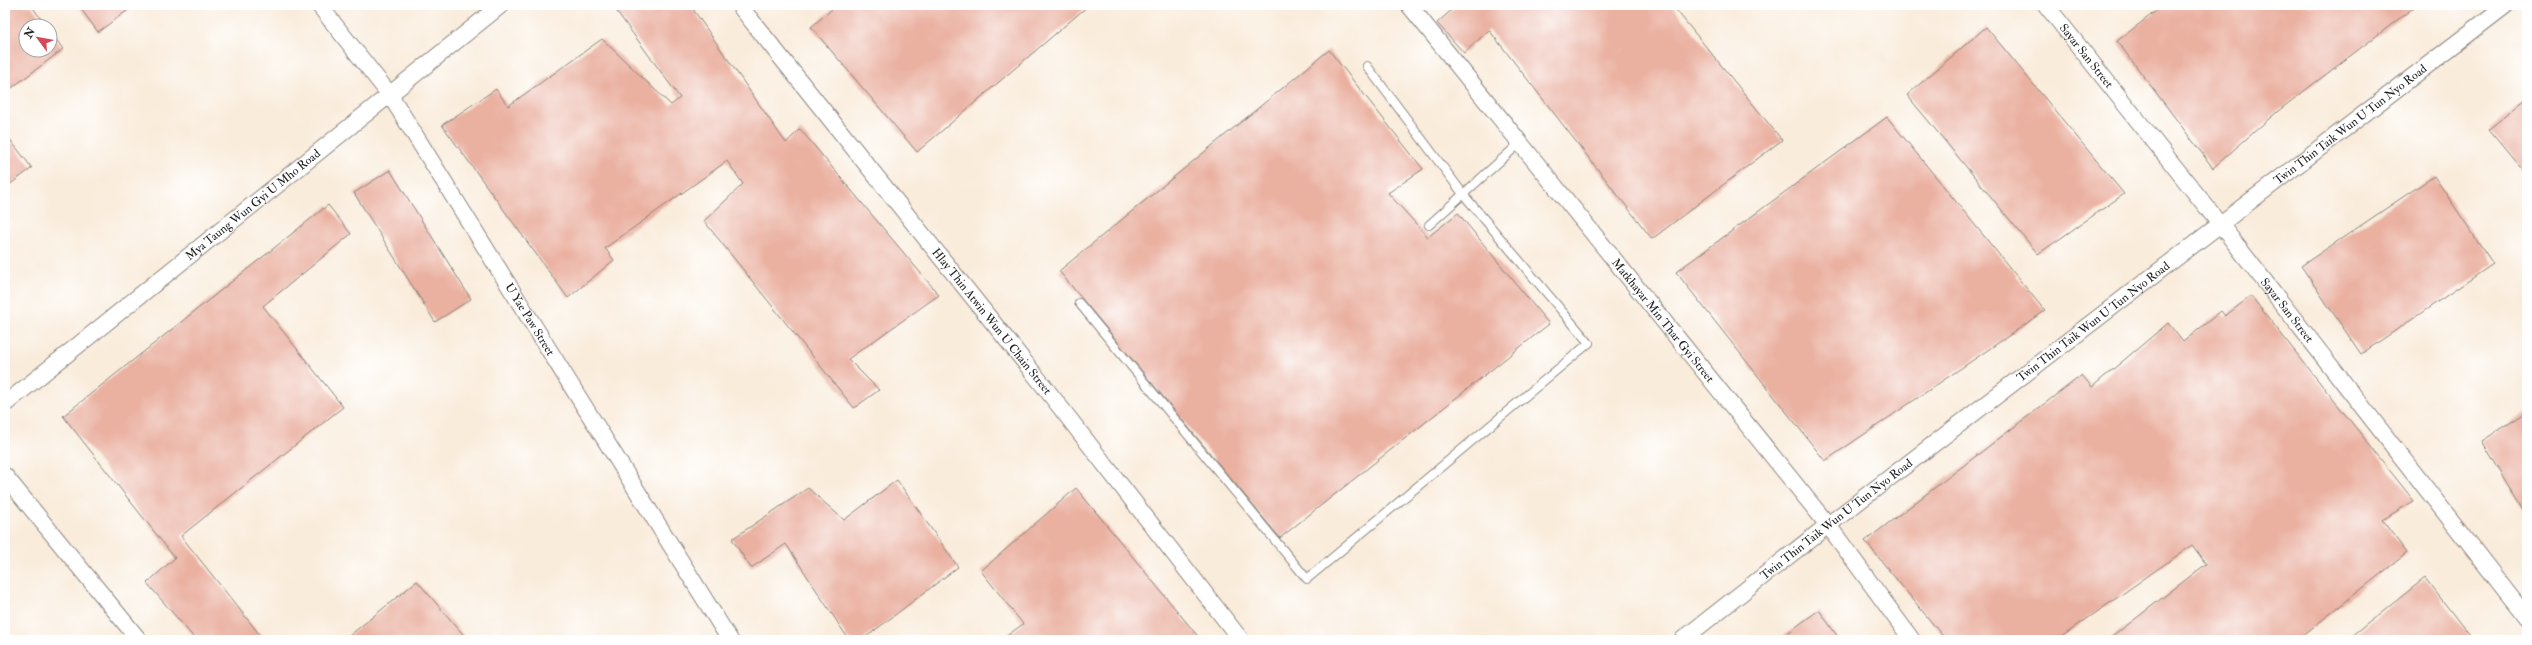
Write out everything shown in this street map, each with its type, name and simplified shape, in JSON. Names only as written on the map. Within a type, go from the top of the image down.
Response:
[{"type":"street","name":"U Yae Paw Street","points":[[319,5],[390,94],[730,640]]},
{"type":"street","name":"Mya Taung Wun Gyi U Mho Road","points":[[5,404],[501,5]]},
{"type":"street","name":"Hlay Thin Atwin Wun U Chain Street","points":[[739,5],[1043,385],[1241,640]]},
{"type":"street","name":"Matkhayar Min Thar Gyi Street","points":[[1409,5],[1828,525],[1912,640]]},
{"type":"street","name":"Sayar San Street","points":[[2046,5],[2220,224],[2527,618]]},
{"type":"street","name":"Twin Thin Taik Wun U Tun Nyo Road","points":[[1682,640],[1828,525],[2506,5]]},
{"type":"street","points":[[5,476],[139,640]]},
{"type":"lane","points":[[1079,302],[1307,579],[1589,344],[1463,194],[1367,66]]},
{"type":"lane","points":[[1429,225],[1520,143]]},
{"type":"building","points":[[5,5],[31,5],[40,18],[18,18],[18,58],[51,58],[5,93]]},
{"type":"building","points":[[78,5],[135,5],[98,32]]},
{"type":"building","points":[[612,5],[690,5],[786,143],[800,129],[939,295],[848,359],[879,390],[854,408],[704,221],[743,184],[727,161],[605,248],[614,260],[568,298],[442,125],[496,89],[508,106],[602,39],[671,105],[680,98]]},
{"type":"building","points":[[837,5],[1089,5],[917,152],[811,27]]},
{"type":"building","points":[[1457,5],[1672,5],[1782,140],[1652,239],[1489,30],[1464,53],[1437,23]]},
{"type":"building","points":[[2164,5],[2417,5],[2278,111],[2213,168],[2117,41]]},
{"type":"building","points":[[1986,27],[2124,194],[2038,254],[1907,95]]},
{"type":"building","points":[[58,42],[63,49],[58,53]]},
{"type":"building","points":[[1329,50],[1423,169],[1388,193],[1428,237],[1458,213],[1549,324],[1280,538],[1059,271]]},
{"type":"building","points":[[2527,98],[2527,175],[2489,129]]},
{"type":"building","points":[[1887,117],[2045,311],[1825,461],[1676,272]]},
{"type":"building","points":[[5,133],[32,168],[5,188]]},
{"type":"building","points":[[390,170],[471,299],[435,322],[354,193]]},
{"type":"building","points":[[2434,176],[2493,264],[2361,354],[2301,266]]},
{"type":"building","points":[[328,205],[351,234],[263,306],[343,407],[181,536],[264,640],[196,640],[147,583],[175,558],[63,416]]},
{"type":"building","points":[[2251,296],[2414,501],[2382,520],[2407,553],[2297,640],[2108,640],[2206,564],[2192,545],[2057,640],[1946,640],[1865,541],[2082,375],[2092,387],[2168,323],[2183,342],[2221,311],[2225,316]]},
{"type":"building","points":[[2527,412],[2527,516],[2482,441]]},
{"type":"building","points":[[897,480],[958,567],[862,640],[849,640],[786,544],[751,568],[732,539],[808,488],[844,520]]},
{"type":"building","points":[[1076,488],[1201,640],[1001,640],[1023,624],[981,571]]},
{"type":"building","points":[[2425,578],[2473,640],[2347,640]]},
{"type":"building","points":[[417,581],[468,640],[344,640]]},
{"type":"building","points":[[1819,610],[1840,640],[1778,640]]}]
